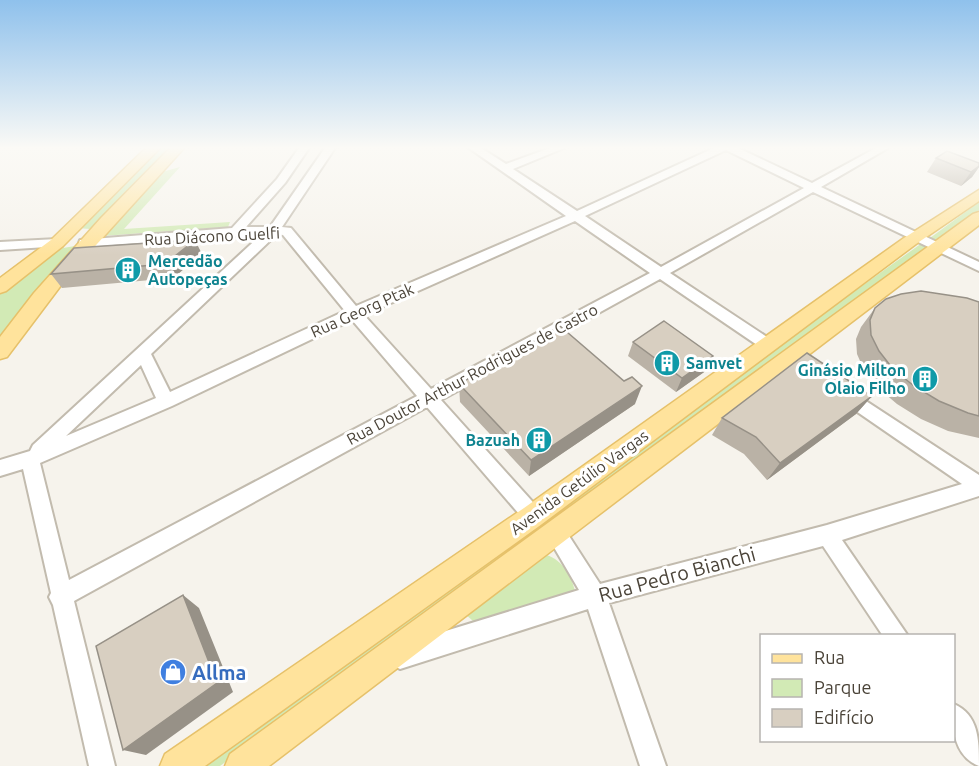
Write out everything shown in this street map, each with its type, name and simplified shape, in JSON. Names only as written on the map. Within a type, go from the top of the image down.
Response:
[{"type":"main road","points":[[0,287],[60,240],[117,184]]},
{"type":"main road","points":[[0,352],[34,302],[88,240],[142,184]]},
{"type":"main road","name":"Avenida Getúlio Vargas","points":[[177,766],[533,516],[789,357],[916,237],[979,194]]},
{"type":"main road","name":"Avenida Getúlio Vargas","points":[[242,766],[979,217]]},
{"type":"main road","points":[[60,240],[64,247],[88,240]]},
{"type":"street","points":[[235,232],[279,184]]},
{"type":"street","points":[[102,766],[60,597],[30,459],[274,230],[280,216],[307,184]]},
{"type":"street","points":[[529,184],[789,357]]},
{"type":"street","name":"Rua Georg Ptak","points":[[0,468],[30,459],[166,401],[354,313],[645,184]]},
{"type":"street","points":[[807,184],[979,267]]},
{"type":"street","name":"Rua Doutor Arthur Rodrigues de Castro","points":[[60,597],[660,273],[820,184]]},
{"type":"street","name":"Rua Diácono Guelfi","points":[[88,240],[287,231],[354,313],[533,516]]},
{"type":"street","points":[[0,246],[60,240]]},
{"type":"street","points":[[143,352],[166,401]]},
{"type":"street","points":[[827,382],[979,486]]},
{"type":"street","name":"Rua Pedro Bianchi","points":[[376,664],[595,596],[827,535],[979,486]]},
{"type":"street","points":[[555,532],[595,596],[654,766]]},
{"type":"street","points":[[827,535],[896,634]]},
{"type":"street","points":[[955,717],[979,753]]},
{"type":"green space","points":[[122,184],[135,184],[90,229],[77,228]]},
{"type":"green space","points":[[151,184],[165,184],[124,229],[230,222],[228,227],[102,236]]},
{"type":"green space","points":[[979,202],[979,210],[938,240],[930,238]]},
{"type":"green space","points":[[922,243],[927,247],[220,766],[191,766]]},
{"type":"green space","points":[[57,244],[63,248],[81,245],[0,350],[0,288]]},
{"type":"green space","points":[[543,554],[555,559],[568,573],[575,591],[567,599],[473,621],[464,613]]},
{"type":"building","points":[[195,240],[165,264],[51,274],[74,248]]},
{"type":"building","name":"Ginásio Milton Olaio Filho","points":[[921,291],[979,302],[979,416],[939,401],[914,386],[893,369],[879,351],[871,335],[870,320],[875,308],[886,299]]},
{"type":"building","points":[[664,321],[713,356],[682,378],[633,342]]},
{"type":"building","name":"Bazuah","points":[[560,326],[624,381],[632,377],[642,386],[531,460],[459,384]]},
{"type":"building","points":[[807,353],[872,396],[780,463],[756,437],[722,418]]},
{"type":"building","name":"Allma","points":[[183,595],[217,683],[123,750],[96,646]]},
{"type":"place","name":"Mercedão Autopeças","points":[[128,270]]},
{"type":"place","name":"Samvet","points":[[667,363]]},
{"type":"place","name":"Ginásio Milton Olaio Filho","points":[[925,379]]},
{"type":"place","name":"Bazuah","points":[[539,440]]},
{"type":"place","name":"Allma","points":[[173,672]]}]
